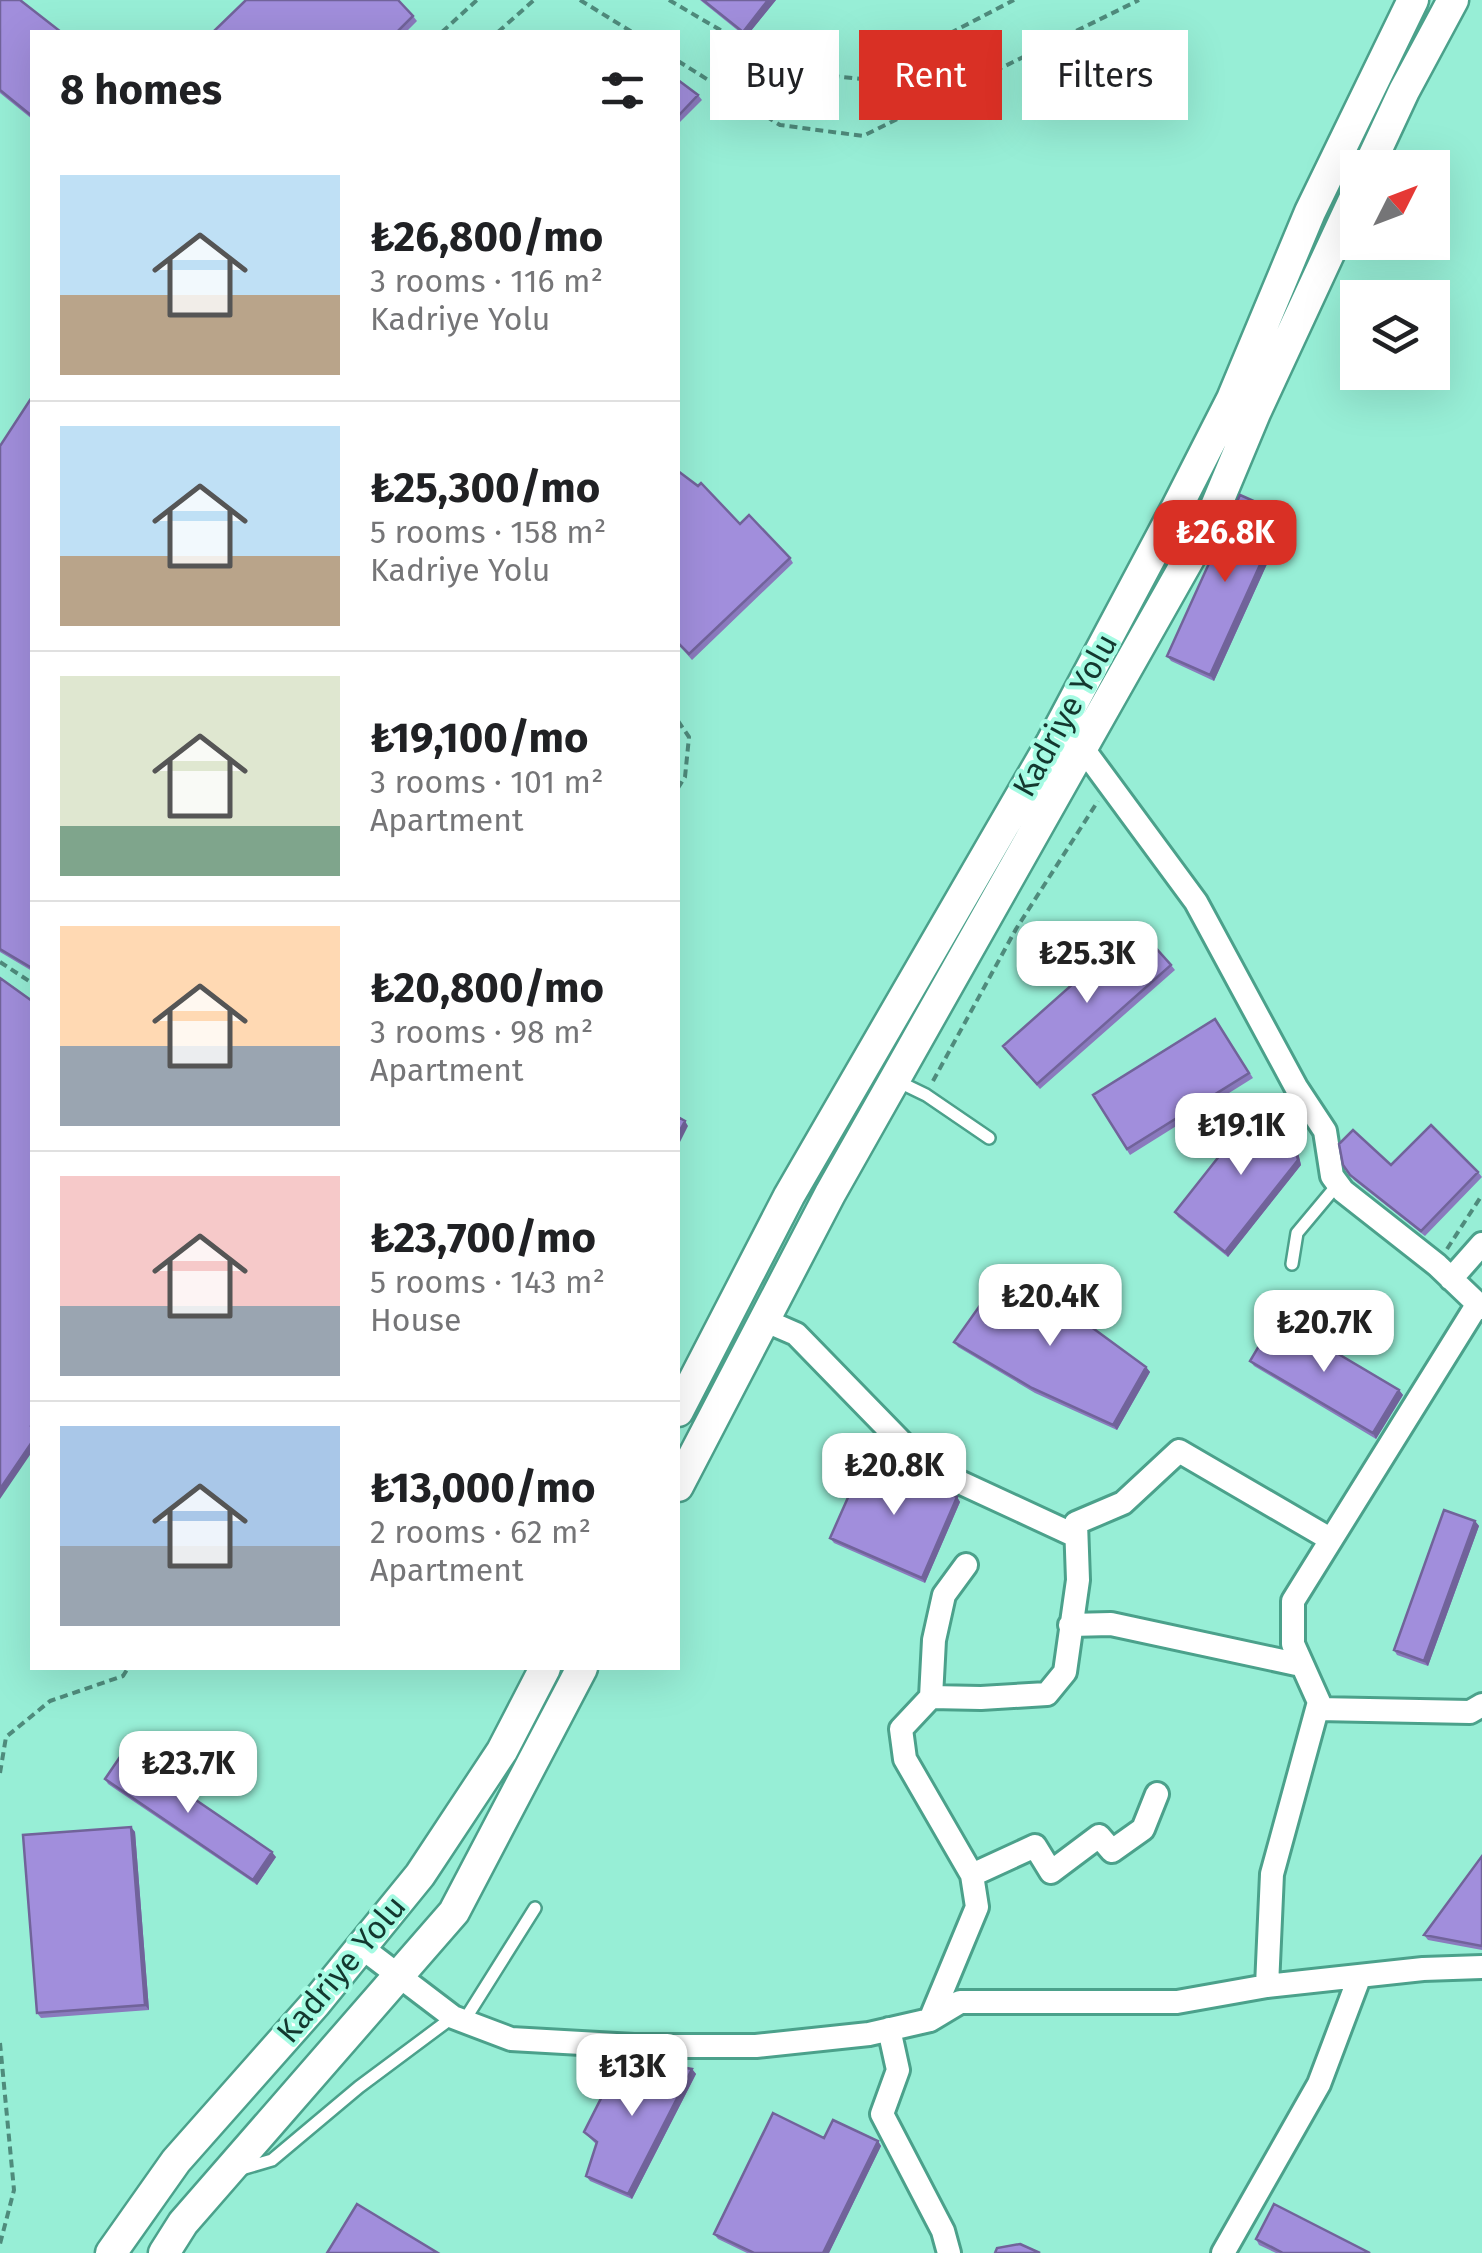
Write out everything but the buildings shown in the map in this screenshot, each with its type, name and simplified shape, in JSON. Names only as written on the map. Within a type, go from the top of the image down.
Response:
[{"type":"main road","name":"Kadriye Yolu","points":[[680,1407],[789,1196],[1052,742],[1232,398],[1310,212],[1413,0]]},
{"type":"main road","points":[[1376,150],[1453,0]]},
{"type":"main road","name":"Kadriye Yolu","points":[[680,1482],[830,1194],[1210,523],[1340,230]]},
{"type":"main road","name":"Kadriye Yolu","points":[[111,2253],[176,2162],[315,2004],[420,1874],[502,1752],[544,1670]]},
{"type":"main road","name":"Kadriye Yolu","points":[[164,2253],[183,2223],[454,1912],[581,1670]]},
{"type":"street","points":[[1052,742],[1084,750],[1196,902],[1296,1088],[1326,1131],[1332,1176],[1338,1184],[1444,1272],[1479,1307],[1293,1601],[1294,1644],[1319,1702],[1272,1874],[1267,1986]]},
{"type":"street","points":[[1444,1272],[1482,1244]]},
{"type":"street","points":[[764,1320],[796,1334],[908,1449],[942,1474],[1076,1536]]},
{"type":"street","points":[[931,1697],[1047,1694],[1065,1672],[1078,1580],[1076,1522],[1123,1503],[1178,1451],[1330,1539]]},
{"type":"street","points":[[930,2020],[976,1906],[972,1875],[906,1759],[901,1729],[931,1697],[934,1640],[944,1594],[966,1564]]},
{"type":"street","points":[[1070,1624],[1111,1624],[1301,1665]]},
{"type":"street","points":[[1318,1708],[1470,1712],[1482,1705]]},
{"type":"street","points":[[972,1875],[1035,1846],[1052,1872],[1099,1836],[1112,1851],[1143,1829],[1157,1794]]},
{"type":"street","points":[[360,1947],[459,2019],[512,2039],[634,2046],[756,2046],[890,2029],[930,2020],[960,2002],[1178,2002],[1267,1986],[1424,1969],[1482,1967]]},
{"type":"street","points":[[1222,2253],[1319,2084],[1359,1978]]},
{"type":"street","points":[[890,2029],[898,2070],[882,2114],[942,2231],[949,2253]]},
{"type":"lane","points":[[895,1080],[926,1095],[989,1138]]},
{"type":"lane","points":[[1292,1264],[1296,1233],[1338,1184]]},
{"type":"lane","points":[[226,2173],[272,2160],[360,2087],[459,2019],[535,1908]]},
{"type":"path","points":[[444,30],[477,0]]},
{"type":"path","points":[[500,30],[534,0]]},
{"type":"path","points":[[580,0],[629,30]]},
{"type":"path","points":[[669,0],[792,72],[862,79],[1014,0]]},
{"type":"path","points":[[680,62],[780,125],[863,136],[1139,0]]},
{"type":"path","points":[[680,723],[688,737],[685,777],[680,785]]},
{"type":"path","points":[[926,1095],[1016,929],[1109,784]]},
{"type":"path","points":[[0,962],[30,982]]},
{"type":"path","points":[[1444,1272],[1482,1195]]},
{"type":"path","points":[[0,1773],[6,1737],[50,1701],[123,1676],[127,1670]]},
{"type":"path","points":[[0,2043],[14,2190],[0,2244]]}]
